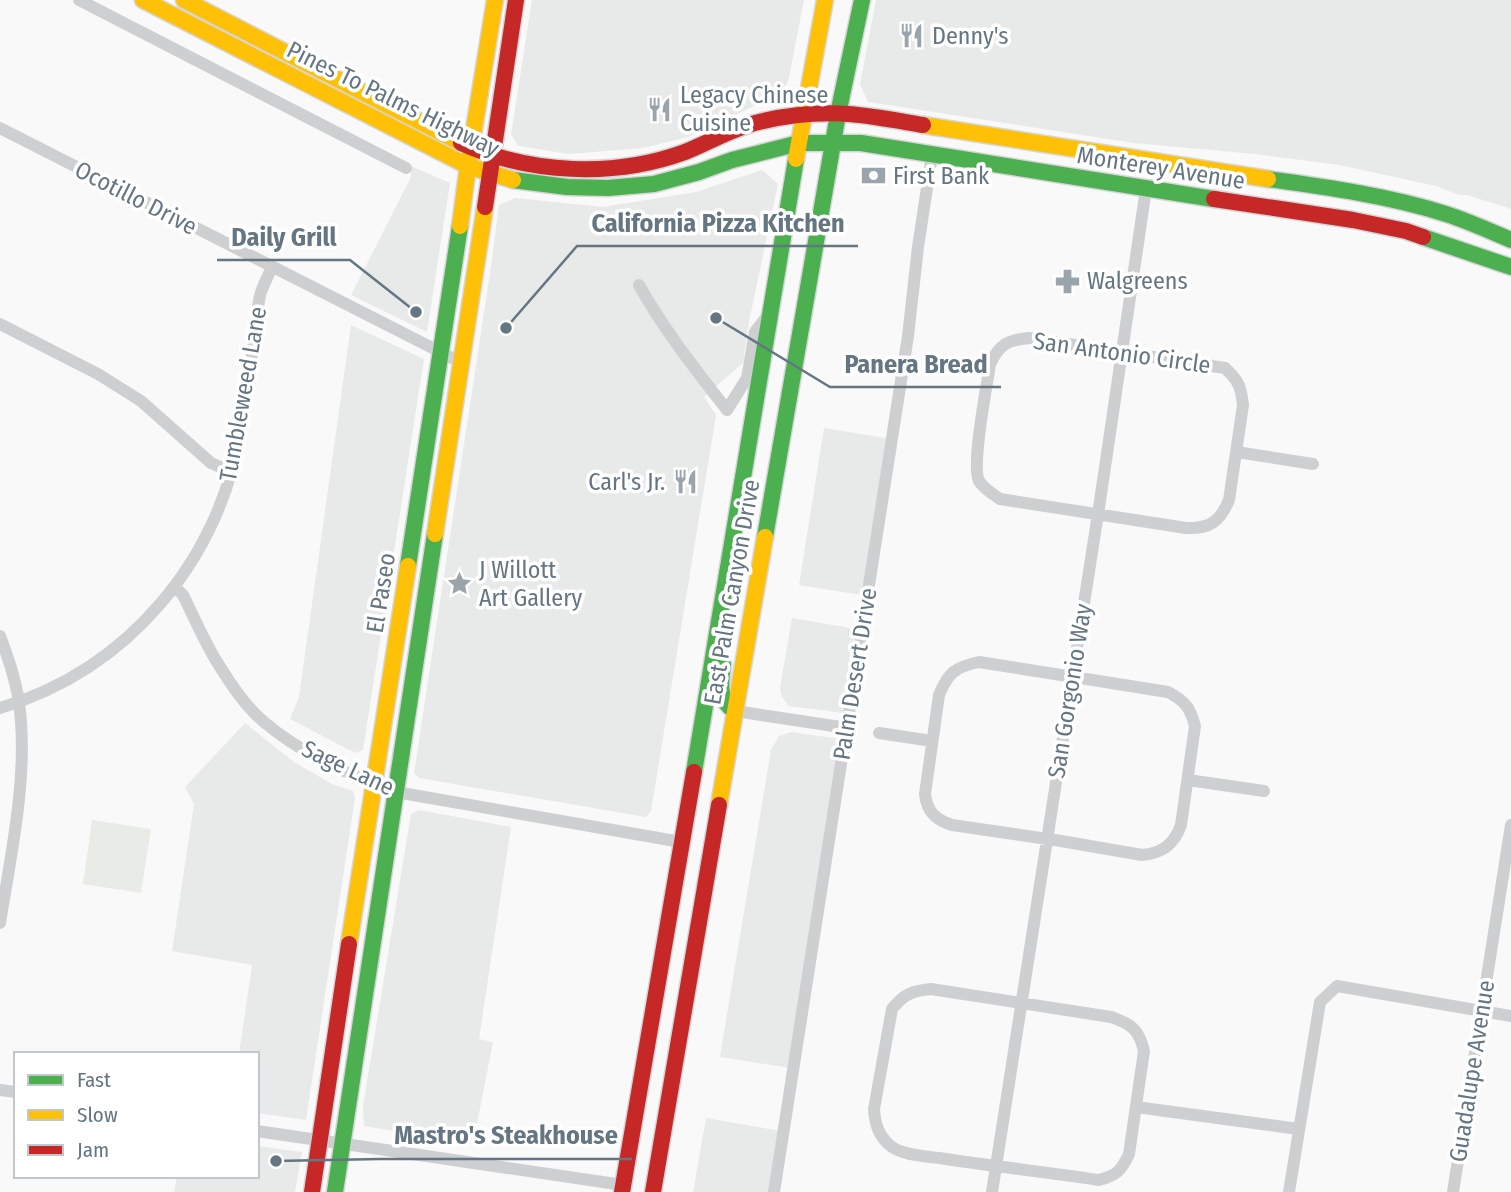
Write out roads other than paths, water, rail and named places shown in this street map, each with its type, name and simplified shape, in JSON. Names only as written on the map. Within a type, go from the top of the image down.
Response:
[{"type":"main road","name":"Pines To Palms Highway","points":[[143,0],[467,166],[508,179],[595,188],[654,184],[799,143]]},
{"type":"main road","name":"Pines To Palms Highway","points":[[184,0],[481,151],[529,165],[606,168],[644,163],[684,152],[759,122],[804,115]]},
{"type":"main road","name":"El Paseo","points":[[312,1192],[467,183],[467,166],[481,151],[516,0]]},
{"type":"main road","name":"East Palm Canyon Drive","points":[[622,1188],[825,0]]},
{"type":"main road","name":"East Palm Canyon Drive","points":[[653,1192],[838,114],[862,0]]},
{"type":"main road","points":[[488,173],[481,151],[496,44],[494,1]]},
{"type":"main road","name":"Monterey Avenue","points":[[804,115],[857,115],[1313,185],[1418,206],[1449,215],[1506,238]]},
{"type":"main road","name":"Monterey Avenue","points":[[799,143],[861,143],[1327,215],[1406,231],[1511,267]]},
{"type":"main road","name":"El Paseo","points":[[335,1192],[488,173]]},
{"type":"main road","points":[[1327,215],[1344,212],[1388,215],[1470,240],[1506,238]]},
{"type":"main road","points":[[724,600],[725,635],[721,695],[726,707],[734,711]]},
{"type":"main road","points":[[681,842],[694,846],[698,853],[683,943],[687,988]]},
{"type":"street","points":[[79,0],[406,168]]},
{"type":"street","name":"Ocotillo Drive","points":[[0,128],[460,362]]},
{"type":"street","name":"Palm Desert Drive","points":[[774,1192],[906,345],[932,155]]},
{"type":"street","name":"San Gorgonio Way","points":[[992,1192],[1146,189]]},
{"type":"street","name":"Tumbleweed Lane","points":[[0,708],[51,688],[92,665],[141,625],[175,587],[218,510],[232,472],[241,431],[261,293],[272,267]]},
{"type":"street","points":[[639,285],[685,355],[727,410],[747,378],[755,331],[771,311]]},
{"type":"street","points":[[0,324],[131,394],[211,463],[232,472]]},
{"type":"street","name":"San Antonio Circle","points":[[1029,338],[1123,352],[1225,368],[1237,379],[1242,390],[1243,405],[1229,500],[1224,513],[1214,523],[1199,529],[1186,528],[1000,499],[987,491],[978,479],[976,459],[990,364],[1003,344],[1029,338]]},
{"type":"street","points":[[1237,452],[1313,464]]},
{"type":"street","name":"Sage Lane","points":[[175,587],[183,595],[216,661],[241,696],[262,721],[306,752],[396,792],[681,842]]},
{"type":"street","points":[[0,636],[19,702],[22,752],[16,822],[0,923]]},
{"type":"street","points":[[978,662],[1168,692],[1181,699],[1191,711],[1195,726],[1181,825],[1177,836],[1154,854],[1142,856],[941,821],[932,816],[926,803],[932,741],[939,695],[945,681],[953,670],[978,662]]},
{"type":"street","points":[[734,711],[847,728]]},
{"type":"street","points":[[878,733],[932,741]]},
{"type":"street","points":[[1188,780],[1264,790]]},
{"type":"street","name":"Guadalupe Avenue","points":[[1453,1192],[1511,825]]},
{"type":"street","points":[[1289,1192],[1320,1002],[1337,986],[1511,1016]]},
{"type":"street","points":[[931,989],[1022,1004],[1111,1017],[1124,1021],[1135,1029],[1141,1038],[1144,1051],[1129,1154],[1122,1168],[1111,1177],[1099,1180],[910,1153],[893,1148],[876,1125],[874,1110],[891,1009],[902,997],[915,990],[931,989]]},
{"type":"street","points":[[1136,1107],[1299,1129]]},
{"type":"street","points":[[259,1131],[622,1188]]},
{"type":"place","name":"Denny's","points":[[912,36]]},
{"type":"place","name":"Legacy Chinese Cuisine","points":[[660,109]]},
{"type":"place","name":"First Bank","points":[[873,176]]},
{"type":"place","name":"Walgreens","points":[[1067,281]]},
{"type":"place","name":"Daily Grill","points":[[416,312]]},
{"type":"place","name":"Panera Bread","points":[[716,318]]},
{"type":"place","name":"California Pizza Kitchen","points":[[506,328]]},
{"type":"place","name":"Carl's Jr.","points":[[685,482]]},
{"type":"place","name":"J Willott Art Gallery","points":[[459,584]]},
{"type":"place","name":"Mastro's Steakhouse","points":[[276,1161]]}]
